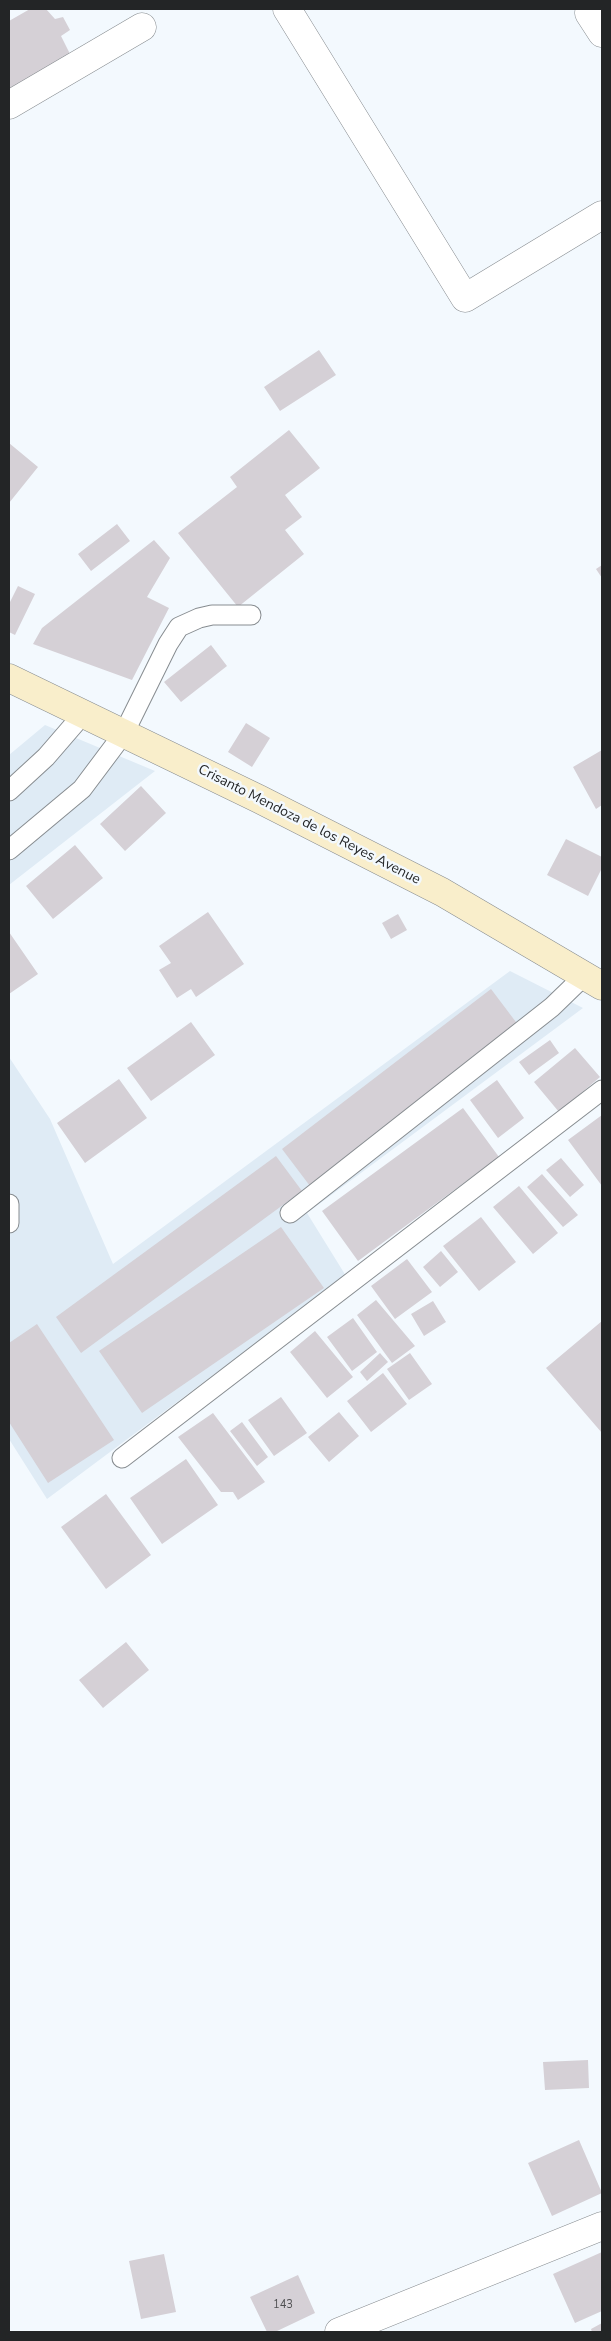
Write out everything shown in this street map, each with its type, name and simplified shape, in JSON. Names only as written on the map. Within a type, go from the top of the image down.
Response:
[{"type":"main road","name":"Crisanto Mendoza de los Reyes Avenue","points":[[9,678],[84,713],[442,892],[593,981]]},
{"type":"street","points":[[287,9],[465,298],[602,215]]},
{"type":"street","points":[[9,104],[142,27]]},
{"type":"street","points":[[339,2332],[602,2226]]},
{"type":"lane","points":[[9,850],[82,789],[124,733],[168,644],[179,628],[212,614],[251,615]]},
{"type":"lane","points":[[9,791],[46,757],[84,713]]},
{"type":"lane","points":[[290,1213],[552,1007],[593,981]]},
{"type":"lane","points":[[122,1458],[602,1090]]},
{"type":"lane","points":[[9,1204],[9,1224]]},
{"type":"shaded area","points":[[45,725],[155,771],[9,885],[9,755]]},
{"type":"shaded area","points":[[510,971],[583,1008],[307,1213],[346,1276],[47,1499],[9,1439],[9,1057],[50,1119],[113,1264]]},
{"type":"building","points":[[30,9],[46,9],[55,19],[63,17],[70,30],[61,36],[70,54],[9,90],[9,21]]},
{"type":"building","points":[[319,350],[336,375],[280,411],[264,387]]},
{"type":"building","points":[[289,430],[320,468],[285,495],[302,517],[285,530],[304,554],[238,607],[178,533],[237,487],[230,477]]},
{"type":"building","points":[[9,443],[38,467],[9,503]]},
{"type":"building","points":[[117,524],[130,541],[91,571],[78,554]]},
{"type":"building","points":[[154,540],[170,558],[147,597],[169,608],[132,680],[33,644],[42,628]]},
{"type":"building","points":[[602,565],[602,578],[596,569]]},
{"type":"building","points":[[18,586],[35,594],[15,635],[9,632],[9,604]]},
{"type":"building","points":[[211,645],[227,666],[181,702],[164,682]]},
{"type":"building","points":[[246,723],[270,738],[252,767],[228,752]]},
{"type":"building","points":[[602,750],[602,805],[596,809],[573,767]]},
{"type":"building","points":[[141,786],[166,813],[125,851],[100,824]]},
{"type":"building","points":[[566,839],[602,857],[602,868],[588,896],[547,875]]},
{"type":"building","points":[[75,845],[103,878],[53,919],[26,886]]},
{"type":"building","points":[[208,912],[244,964],[196,997],[191,989],[177,998],[159,970],[171,963],[159,946]]},
{"type":"building","points":[[398,914],[407,930],[391,939],[382,923]]},
{"type":"building","points":[[9,932],[38,974],[9,994]]},
{"type":"building","points":[[491,989],[528,1038],[469,1083],[310,1186],[282,1149]]},
{"type":"building","points":[[191,1022],[215,1055],[151,1101],[127,1068]]},
{"type":"building","points":[[550,1040],[559,1053],[529,1075],[519,1062]]},
{"type":"building","points":[[575,1048],[600,1077],[559,1112],[534,1082]]},
{"type":"building","points":[[119,1079],[147,1118],[85,1163],[57,1123]]},
{"type":"building","points":[[497,1080],[524,1118],[498,1138],[470,1100]]},
{"type":"building","points":[[463,1108],[499,1157],[358,1261],[322,1211]]},
{"type":"building","points":[[602,1115],[602,1186],[568,1140]]},
{"type":"building","points":[[276,1156],[302,1191],[81,1353],[56,1317]]},
{"type":"building","points":[[561,1158],[584,1185],[570,1197],[546,1170]]},
{"type":"building","points":[[542,1174],[578,1215],[563,1227],[527,1187]]},
{"type":"building","points":[[519,1186],[558,1233],[533,1254],[493,1207]]},
{"type":"building","points":[[481,1217],[516,1262],[479,1291],[443,1246]]},
{"type":"building","points":[[281,1227],[324,1288],[142,1413],[99,1351]]},
{"type":"building","points":[[441,1251],[458,1272],[440,1287],[423,1267]]},
{"type":"building","points":[[407,1259],[432,1292],[395,1319],[371,1286]]},
{"type":"building","points":[[376,1300],[415,1346],[392,1363],[357,1315]]},
{"type":"building","points":[[433,1301],[446,1322],[424,1336],[411,1314]]},
{"type":"building","points":[[353,1318],[377,1352],[352,1371],[327,1337]]},
{"type":"building","points":[[602,1321],[602,1433],[546,1368]]},
{"type":"building","points":[[37,1324],[114,1440],[48,1483],[9,1422],[9,1343]]},
{"type":"building","points":[[315,1331],[353,1377],[327,1398],[290,1352]]},
{"type":"building","points":[[380,1353],[388,1362],[367,1381],[360,1372]]},
{"type":"building","points":[[410,1353],[432,1384],[409,1400],[387,1369]]},
{"type":"building","points":[[383,1373],[407,1404],[371,1432],[347,1401]]},
{"type":"building","points":[[281,1397],[307,1433],[274,1456],[248,1420]]},
{"type":"building","points":[[339,1412],[359,1436],[329,1462],[308,1437]]},
{"type":"building","points":[[213,1413],[265,1482],[238,1500],[233,1492],[221,1492],[178,1437]]},
{"type":"building","points":[[242,1422],[268,1457],[257,1466],[230,1431]]},
{"type":"building","points":[[186,1459],[218,1505],[162,1544],[130,1498]]},
{"type":"building","points":[[106,1494],[151,1555],[106,1589],[61,1527]]},
{"type":"building","points":[[126,1642],[149,1670],[103,1708],[79,1680]]},
{"type":"building","points":[[588,2060],[589,2088],[545,2090],[543,2062]]},
{"type":"building","points":[[579,2140],[602,2193],[552,2216],[528,2163]]},
{"type":"building","points":[[602,2252],[602,2311],[575,2323],[553,2274]]},
{"type":"building","points":[[164,2254],[176,2312],[141,2319],[129,2261]]},
{"type":"building","points":[[298,2275],[315,2313],[275,2332],[267,2332],[250,2297]]},
{"type":"building","points":[[602,2323],[602,2332],[592,2332],[591,2329]]}]
